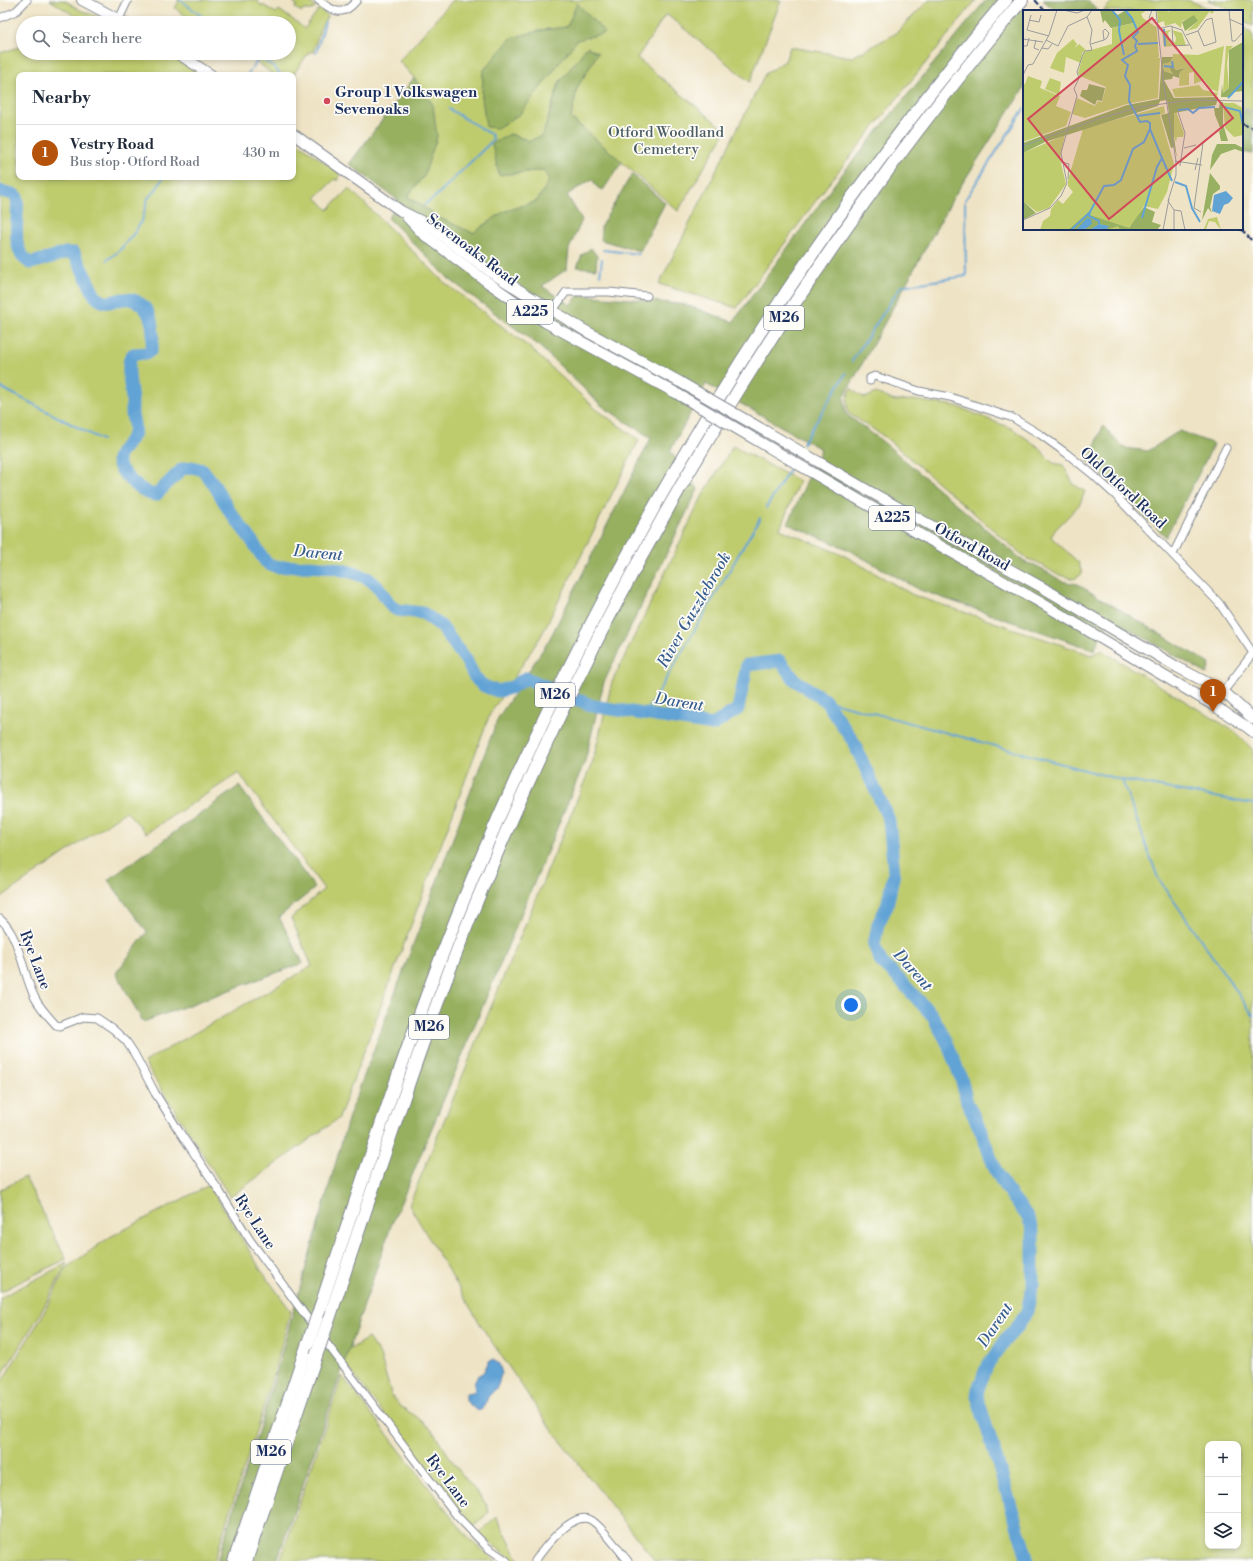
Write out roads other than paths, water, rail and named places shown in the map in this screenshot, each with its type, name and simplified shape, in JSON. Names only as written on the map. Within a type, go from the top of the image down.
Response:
[{"type":"highway","name":"M26","points":[[234,1561],[391,1098],[437,970],[483,853],[580,659],[613,582],[666,485],[769,318],[887,150],[957,59],[1006,0]]},
{"type":"highway","name":"M26","points":[[580,659],[629,577],[698,455],[778,326],[889,168],[957,79],[1022,0]]},
{"type":"highway","name":"M26","points":[[246,1561],[436,1006],[542,736]]},
{"type":"main road","points":[[82,0],[112,16]]},
{"type":"main road","points":[[188,60],[206,72]]},
{"type":"main road","name":"Sevenoaks Road","points":[[296,136],[401,211],[423,222],[495,274],[584,330],[680,382]]},
{"type":"main road","name":"Sevenoaks Road","points":[[401,211],[424,234],[490,284],[545,322],[674,392]]},
{"type":"main road","name":"Otford Road","points":[[680,382],[867,490],[1045,589],[1177,667],[1223,691],[1253,719]]},
{"type":"main road","name":"Otford Road","points":[[674,392],[1038,601],[1213,705],[1253,732]]},
{"type":"street","points":[[0,18],[16,11],[27,0]]},
{"type":"street","points":[[123,16],[128,0]]},
{"type":"street","points":[[318,0],[332,10],[338,12],[349,9],[357,0]]},
{"type":"street","points":[[545,322],[566,292],[609,292],[646,296]]},
{"type":"street","name":"Old Otford Road","points":[[870,381],[870,378],[875,376],[919,391],[950,397],[1013,418],[1041,435],[1091,473],[1116,496],[1173,554],[1219,603],[1253,653]]},
{"type":"street","points":[[1173,554],[1226,448]]},
{"type":"street","points":[[1213,705],[1253,653]]},
{"type":"street","name":"Rye Lane","points":[[0,919],[10,931],[19,950],[26,977],[35,1000],[56,1025],[60,1026],[83,1017],[97,1018],[113,1029],[126,1042],[134,1053],[155,1093],[186,1143],[268,1266],[457,1516],[488,1548],[506,1561]]},
{"type":"street","points":[[535,1561],[565,1527],[580,1518],[590,1519],[628,1561]]},
{"type":"water","points":[[493,1360],[499,1364],[502,1373],[499,1384],[488,1397],[485,1406],[477,1411],[466,1401],[466,1393],[473,1392],[475,1390],[474,1382],[480,1374],[483,1373],[489,1361]]},
{"type":"waterway","points":[[180,0],[202,16]]},
{"type":"waterway","points":[[316,53],[325,22]]},
{"type":"waterway","points":[[249,72],[258,60]]},
{"type":"waterway","points":[[263,60],[274,67],[278,72]]},
{"type":"waterway","points":[[424,205],[434,198],[493,140],[492,135],[449,109]]},
{"type":"waterway","name":"River Guzzlebrook","points":[[852,361],[901,286],[966,276],[965,200],[1023,111]]},
{"type":"waterway","points":[[107,260],[119,251],[135,232],[142,220],[148,198],[156,190],[161,180]]},
{"type":"waterway","name":"Darent","points":[[0,191],[13,194],[17,197],[17,242],[23,257],[30,263],[65,253],[74,253],[95,296],[100,300],[104,302],[112,302],[120,299],[130,299],[143,306],[148,312],[151,319],[153,334],[151,350],[147,353],[133,354],[129,363],[132,415],[135,430],[132,437],[120,453],[118,459],[119,464],[126,476],[138,487],[156,495],[182,469],[192,467],[203,470],[213,483],[230,512],[265,561],[270,565],[277,567],[309,566],[334,568],[354,573],[369,579],[379,588],[391,606],[397,610],[423,613],[441,626],[467,662],[478,681],[484,686],[497,691],[512,687],[526,678],[593,706],[713,725],[738,709],[747,665],[780,661],[795,680],[825,700],[853,741],[889,820],[894,873],[887,906],[878,924],[874,945],[881,962],[932,1015],[946,1040],[961,1078],[967,1102],[981,1131],[995,1169],[1005,1187],[1027,1216],[1032,1227],[1033,1285],[1027,1311],[1019,1325],[1007,1338],[987,1366],[978,1389],[977,1396],[1028,1561]]},
{"type":"waterway","points":[[603,250],[639,254]]},
{"type":"waterway","points":[[600,275],[602,259]]},
{"type":"waterway","name":"River Guzzlebrook","points":[[803,443],[846,373]]},
{"type":"waterway","points":[[0,387],[102,440]]},
{"type":"waterway","name":"River Guzzlebrook","points":[[766,508],[789,470]]},
{"type":"waterway","name":"River Guzzlebrook","points":[[646,713],[760,518]]},
{"type":"waterway","points":[[825,700],[1122,780],[1158,878],[1253,1015]]},
{"type":"waterway","points":[[1122,780],[1253,804]]},
{"type":"railway","points":[[1035,0],[1044,10]]},
{"type":"railway","points":[[1243,124],[1253,128]]},
{"type":"railway","points":[[1242,230],[1253,242]]},
{"type":"place","name":"Group 1 Volkswagen Sevenoaks","points":[[327,101]]},
{"type":"place","name":"Vestry Road","points":[[1213,712]]},
{"type":"park label","name":"Otford Woodland Cemetery","points":[[666,140]]}]
